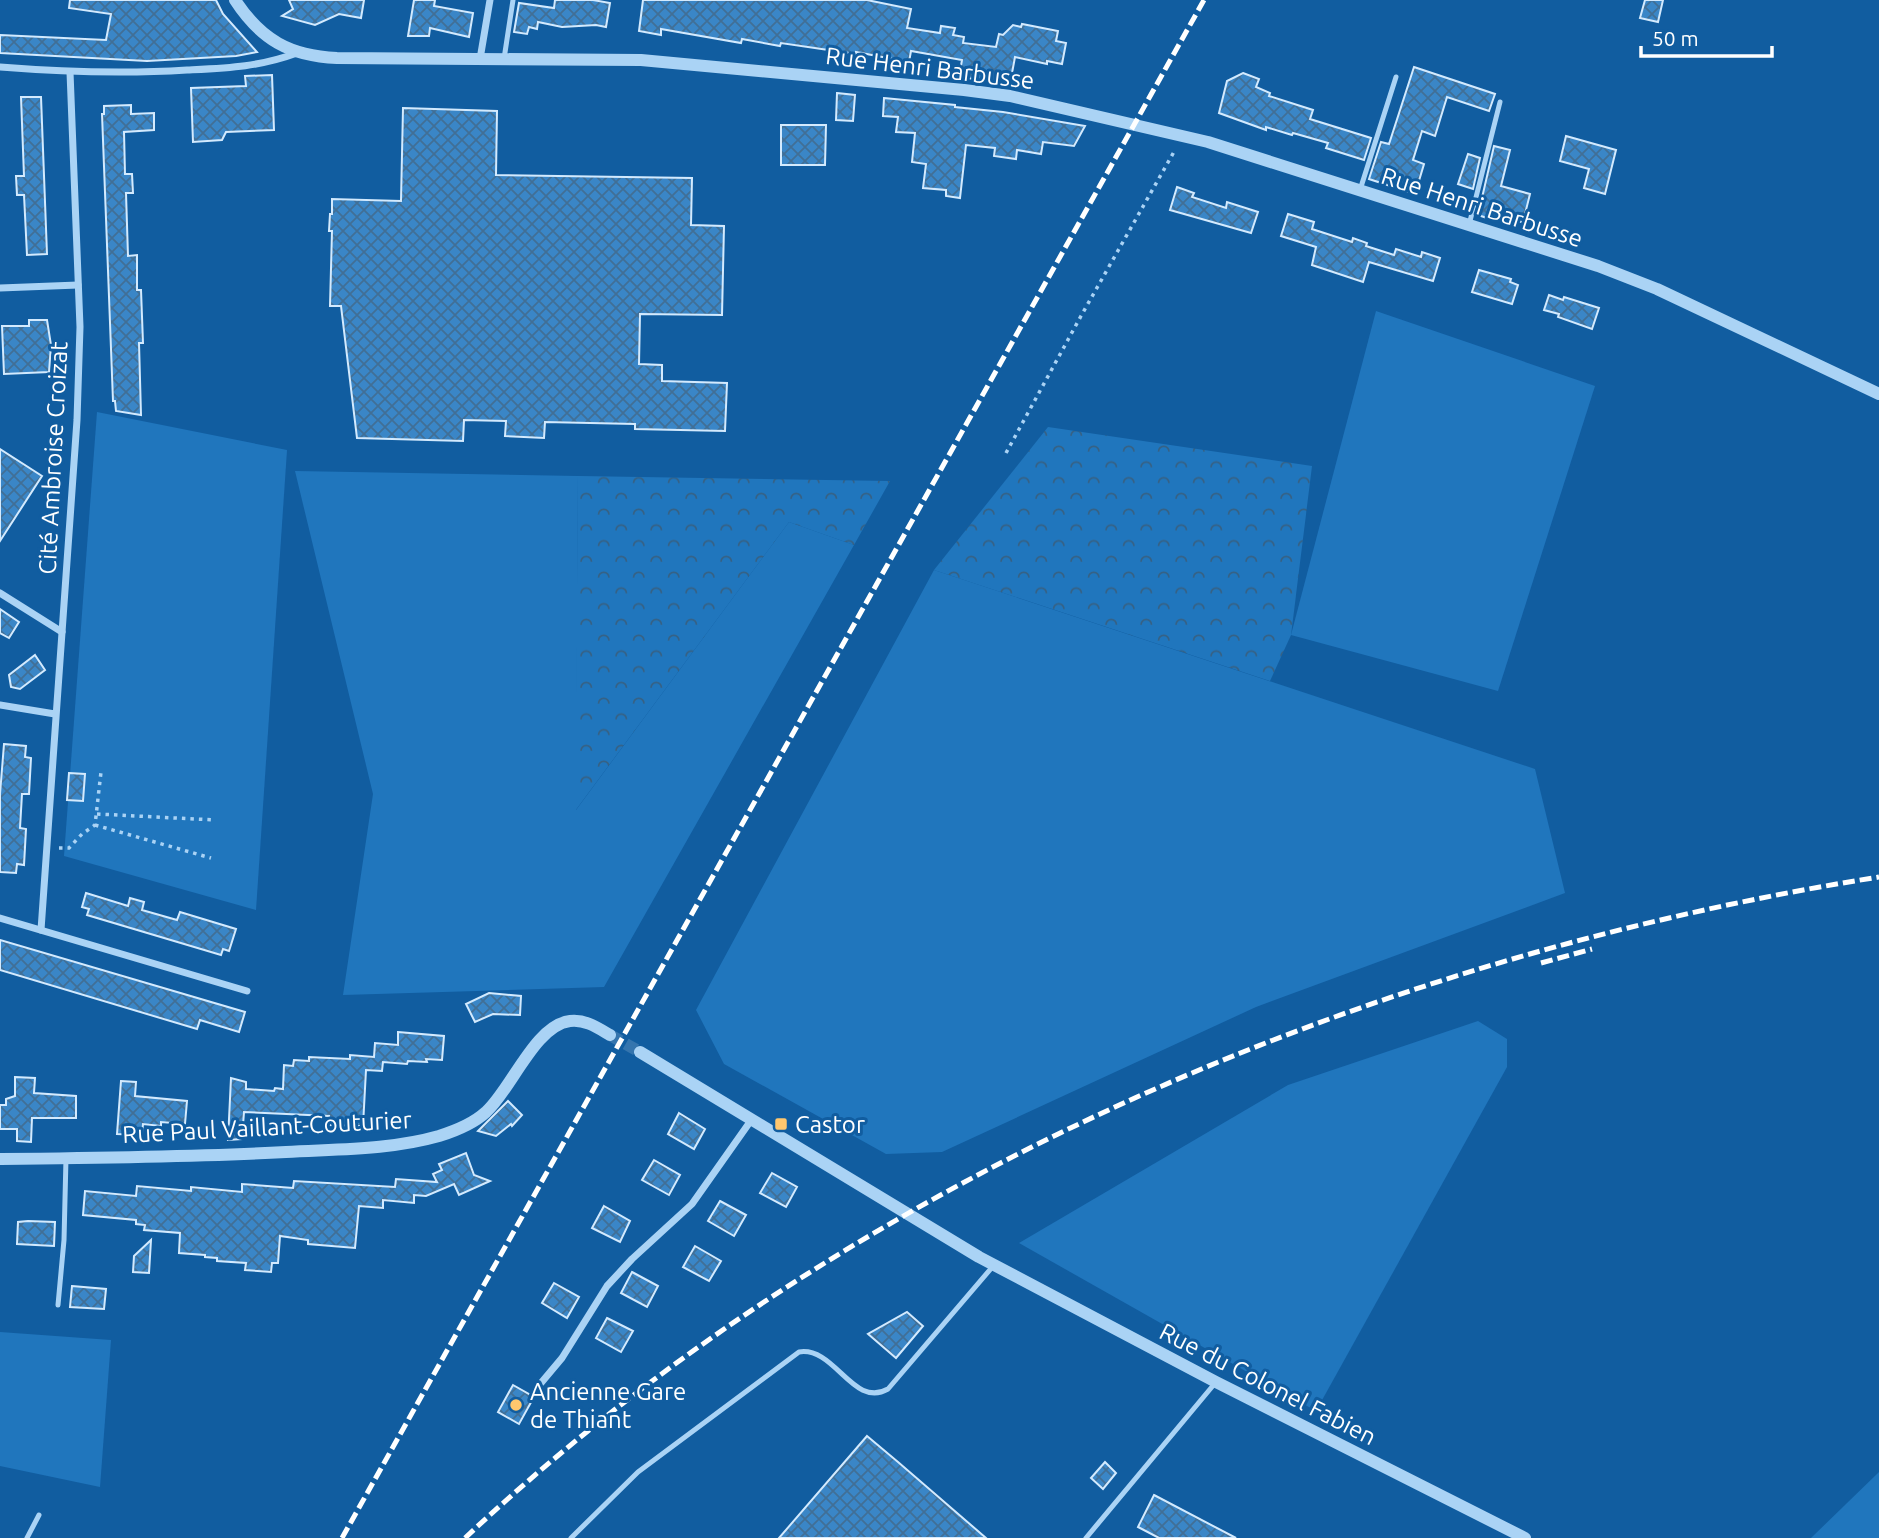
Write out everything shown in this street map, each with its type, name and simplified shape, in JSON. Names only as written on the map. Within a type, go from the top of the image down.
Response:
[{"type":"street","name":"Rue Henri Barbusse","points":[[235,0],[261,32],[284,48],[297,53],[337,58],[641,60],[964,90],[1023,99],[1184,136],[1618,273],[1879,394]]},
{"type":"street","points":[[480,59],[490,0]]},
{"type":"street","points":[[0,67],[70,72],[157,72],[248,67],[297,53]]},
{"type":"street","name":"Cité Ambroise Croizat","points":[[41,930],[78,412],[80,335],[70,72]]},
{"type":"street","points":[[0,288],[78,285]]},
{"type":"street","points":[[0,593],[62,632]]},
{"type":"street","points":[[0,705],[55,714]]},
{"type":"street","points":[[0,918],[247,991]]},
{"type":"street","name":"Rue Paul Vaillant-Couturier","points":[[0,1158],[195,1156],[359,1148],[423,1139],[461,1127],[488,1110],[538,1042],[553,1028],[576,1020],[610,1035]]},
{"type":"street","points":[[640,1052],[994,1265]]},
{"type":"street","points":[[541,1383],[562,1358],[607,1286],[692,1204],[752,1119]]},
{"type":"street","name":"Rue du Colonel Fabien","points":[[994,1265],[1216,1382],[1525,1538]]},
{"type":"lane","points":[[504,59],[513,0]]},
{"type":"lane","points":[[1360,190],[1396,78]]},
{"type":"lane","points":[[1469,225],[1500,102]]},
{"type":"lane","points":[[58,1304],[66,1210],[66,1158]]},
{"type":"lane","points":[[571,1538],[644,1468],[799,1352],[810,1351],[821,1356],[864,1391],[878,1394],[888,1389],[994,1265]]},
{"type":"lane","points":[[1086,1538],[1216,1382]]},
{"type":"lane","points":[[27,1538],[39,1514]]},
{"type":"path","points":[[1006,453],[1184,136]]},
{"type":"path","points":[[46,848],[69,848],[95,825],[101,772]]},
{"type":"path","points":[[97,814],[215,820]]},
{"type":"path","points":[[95,825],[212,858]]},
{"type":"green space","points":[[1376,311],[1595,386],[1498,691],[1291,635]]},
{"type":"green space","points":[[97,412],[287,450],[256,910],[64,856]]},
{"type":"green space","points":[[1048,427],[1312,466],[1291,635],[1270,681],[934,570]]},
{"type":"green space","points":[[295,471],[578,476],[576,810],[789,522],[854,545],[604,987],[343,995],[373,794]]},
{"type":"green space","points":[[578,476],[890,481],[854,545],[789,522],[575,811]]},
{"type":"green space","points":[[934,570],[1535,769],[1565,893],[1256,1007],[942,1152],[886,1154],[724,1064],[696,1010]]},
{"type":"green space","points":[[1478,1021],[1507,1039],[1507,1067],[1316,1411],[1019,1243],[1288,1085]]},
{"type":"green space","points":[[0,1332],[111,1340],[100,1487],[0,1466]]},
{"type":"green space","points":[[1879,1472],[1879,1538],[1811,1538]]},
{"type":"building","points":[[70,0],[216,0],[223,14],[257,52],[236,56],[147,61],[0,53],[0,35],[106,40],[111,14],[69,8]]},
{"type":"building","points":[[289,0],[364,0],[361,18],[339,14],[315,25],[282,16],[293,9]]},
{"type":"building","points":[[414,0],[435,0],[434,6],[473,13],[469,37],[430,28],[429,36],[408,36]]},
{"type":"building","points":[[555,0],[610,3],[606,27],[562,27],[538,22],[537,29],[529,27],[527,34],[514,32],[519,3],[554,8]]},
{"type":"building","points":[[643,0],[867,0],[911,9],[907,28],[940,33],[941,26],[955,28],[953,35],[964,37],[963,43],[996,47],[999,34],[1003,35],[1013,25],[1021,27],[1022,24],[1058,31],[1056,41],[1066,43],[1062,64],[1047,61],[1047,64],[1015,57],[1010,84],[959,77],[962,60],[911,51],[909,62],[856,52],[781,43],[780,46],[742,39],[741,43],[661,29],[661,35],[639,31]]},
{"type":"building","points":[[1645,0],[1663,0],[1658,22],[1640,18]]},
{"type":"building","points":[[1414,67],[1495,94],[1489,111],[1447,97],[1435,136],[1422,131],[1413,160],[1424,164],[1415,194],[1369,179],[1381,142],[1389,144]]},
{"type":"building","points":[[1243,73],[1259,79],[1256,87],[1270,93],[1269,96],[1313,110],[1310,119],[1371,138],[1364,160],[1326,148],[1328,143],[1266,127],[1266,130],[1219,113],[1227,81]]},
{"type":"building","points":[[272,75],[274,130],[226,132],[222,140],[193,142],[191,88],[246,86],[245,76]]},
{"type":"building","points":[[837,93],[855,95],[853,121],[836,120]]},
{"type":"building","points":[[21,97],[41,97],[47,254],[27,255],[24,195],[17,195],[16,176],[24,176]]},
{"type":"building","points":[[884,98],[955,105],[1085,126],[1074,146],[1043,142],[1041,154],[1017,150],[1016,159],[994,156],[995,148],[966,145],[960,198],[946,196],[946,190],[923,188],[926,164],[912,162],[915,133],[896,132],[898,117],[883,116]]},
{"type":"building","points":[[131,105],[131,114],[154,113],[154,130],[124,132],[125,174],[132,174],[133,193],[126,193],[128,256],[137,255],[137,290],[141,290],[141,415],[116,411],[113,401],[102,114],[104,106]]},
{"type":"building","points":[[403,108],[497,111],[496,175],[692,178],[691,225],[724,226],[722,315],[640,314],[639,364],[662,365],[662,381],[727,383],[725,431],[635,429],[635,424],[545,422],[544,438],[505,436],[506,421],[464,420],[463,441],[357,438],[341,306],[330,306],[332,231],[329,231],[332,199],[401,201]]},
{"type":"building","points":[[781,125],[826,125],[825,165],[781,165]]},
{"type":"building","points":[[1566,136],[1616,150],[1605,194],[1584,188],[1589,169],[1560,161]]},
{"type":"building","points":[[1494,146],[1510,150],[1501,186],[1530,194],[1523,222],[1493,220],[1478,215]]},
{"type":"building","points":[[1468,154],[1480,158],[1473,189],[1458,184]]},
{"type":"building","points":[[1177,187],[1194,193],[1192,197],[1226,208],[1227,202],[1258,212],[1251,233],[1170,210]]},
{"type":"building","points":[[1288,214],[1314,222],[1312,229],[1352,242],[1353,238],[1367,243],[1366,246],[1394,255],[1396,249],[1421,257],[1422,252],[1440,258],[1433,281],[1369,262],[1363,282],[1312,265],[1316,247],[1281,236]]},
{"type":"building","points":[[1479,270],[1511,279],[1510,282],[1518,285],[1512,304],[1472,292]]},
{"type":"building","points":[[1549,295],[1599,308],[1592,329],[1544,310]]},
{"type":"building","points":[[29,320],[47,320],[51,345],[49,372],[4,374],[2,326],[29,326]]},
{"type":"building","points":[[0,449],[42,476],[0,541]]},
{"type":"building","points":[[0,609],[19,622],[9,638],[0,633]]},
{"type":"building","points":[[35,655],[45,670],[20,689],[11,687],[9,675]]},
{"type":"building","points":[[4,744],[26,746],[25,757],[31,758],[29,794],[22,794],[20,828],[26,829],[24,865],[17,864],[16,873],[0,872],[0,794]]},
{"type":"building","points":[[69,773],[85,774],[83,801],[67,800]]},
{"type":"building","points":[[86,893],[128,906],[130,898],[144,902],[142,910],[177,920],[180,912],[236,929],[229,951],[223,949],[221,955],[87,915],[89,909],[82,907]]},
{"type":"building","points":[[0,940],[245,1012],[239,1032],[200,1020],[197,1029],[0,970]]},
{"type":"building","points":[[489,993],[521,996],[520,1015],[493,1014],[475,1022],[466,1004]]},
{"type":"building","points":[[398,1032],[444,1036],[442,1060],[408,1061],[407,1064],[383,1062],[382,1071],[366,1070],[363,1126],[328,1125],[329,1116],[244,1112],[242,1139],[228,1140],[231,1078],[246,1082],[246,1089],[283,1089],[284,1065],[293,1066],[294,1060],[309,1061],[309,1057],[350,1059],[350,1055],[374,1057],[375,1043],[398,1045]]},
{"type":"building","points":[[15,1077],[35,1078],[34,1093],[76,1096],[76,1118],[32,1118],[31,1142],[17,1141],[17,1129],[0,1129],[0,1105],[6,1105],[6,1099],[15,1096]]},
{"type":"building","points":[[121,1081],[136,1082],[135,1096],[187,1101],[185,1124],[143,1124],[142,1135],[117,1134]]},
{"type":"building","points":[[508,1101],[522,1115],[512,1126],[511,1124],[496,1136],[478,1131]]},
{"type":"building","points":[[679,1113],[705,1129],[694,1149],[668,1134]]},
{"type":"building","points":[[466,1153],[474,1175],[490,1181],[459,1195],[454,1184],[426,1196],[414,1195],[414,1203],[383,1200],[383,1208],[359,1206],[355,1248],[308,1244],[308,1240],[280,1236],[278,1263],[272,1263],[271,1272],[245,1270],[246,1263],[217,1261],[217,1258],[205,1255],[179,1253],[180,1233],[144,1230],[145,1225],[136,1224],[136,1220],[83,1215],[85,1191],[136,1196],[137,1186],[242,1192],[242,1184],[293,1188],[294,1181],[395,1187],[396,1179],[437,1182],[433,1174],[442,1170],[439,1164]]},
{"type":"building","points":[[654,1160],[680,1175],[669,1195],[642,1180]]},
{"type":"building","points":[[772,1173],[797,1187],[786,1207],[760,1193]]},
{"type":"building","points":[[720,1201],[746,1215],[734,1236],[708,1221]]},
{"type":"building","points":[[604,1206],[630,1221],[620,1242],[592,1228]]},
{"type":"building","points":[[18,1222],[55,1222],[54,1246],[17,1244]]},
{"type":"building","points":[[151,1240],[149,1273],[133,1272],[134,1256]]},
{"type":"building","points":[[695,1246],[721,1261],[709,1281],[683,1267]]},
{"type":"building","points":[[632,1272],[658,1286],[647,1307],[621,1293]]},
{"type":"building","points":[[554,1283],[579,1297],[567,1318],[542,1303]]},
{"type":"building","points":[[72,1286],[106,1289],[104,1309],[70,1307]]},
{"type":"building","points":[[907,1312],[923,1326],[896,1358],[868,1334]]},
{"type":"building","points":[[607,1318],[633,1331],[621,1352],[596,1338]]},
{"type":"building","name":"Ancienne Gare de Thiant","points":[[513,1385],[534,1397],[519,1424],[498,1412]]},
{"type":"building","points":[[867,1436],[898,1462],[986,1538],[779,1538]]},
{"type":"building","points":[[1105,1462],[1116,1473],[1103,1489],[1091,1478]]},
{"type":"building","points":[[1154,1495],[1236,1538],[1159,1538],[1138,1527]]},
{"type":"tunnel","points":[[610,1035],[640,1052]]},
{"type":"railway","points":[[342,1538],[1204,0]]},
{"type":"railway","points":[[465,1538],[614,1410],[775,1295],[945,1193],[1122,1104],[1307,1027],[1495,964],[1687,914],[1879,877]]},
{"type":"railway","points":[[1541,963],[1592,949]]},
{"type":"place","name":"Castor","points":[[781,1124]]},
{"type":"place","name":"Ancienne Gare de Thiant","points":[[516,1405]]}]
